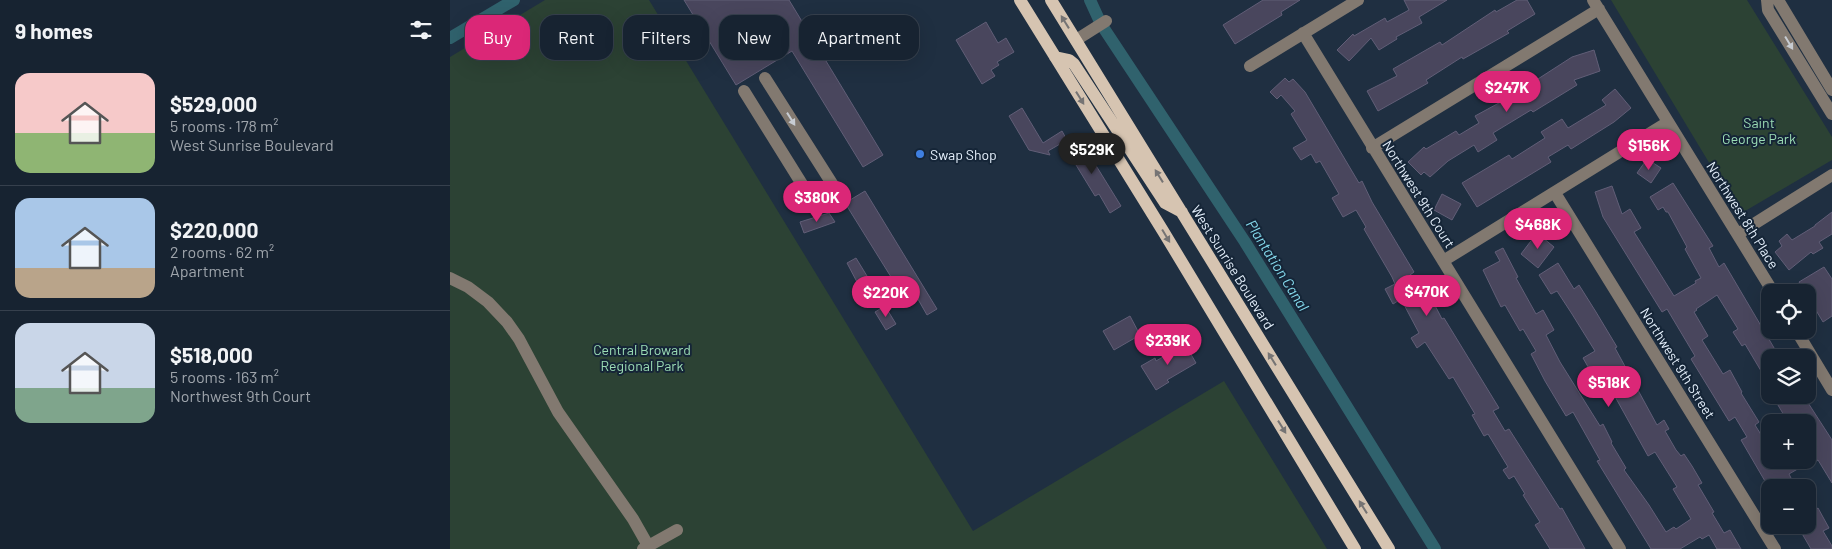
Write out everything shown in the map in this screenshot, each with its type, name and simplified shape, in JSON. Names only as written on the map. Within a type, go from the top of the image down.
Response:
[{"type":"main road","points":[[1020,0],[1167,238],[1355,549]]},
{"type":"main road","name":"West Sunrise Boulevard","points":[[1051,0],[1388,549]]},
{"type":"main road","points":[[1055,57],[1068,60],[1074,64],[1165,203],[1182,212]]},
{"type":"street","points":[[1250,66],[1358,0]]},
{"type":"street","points":[[1767,0],[1768,10],[1832,114]]},
{"type":"street","points":[[1778,0],[1832,90]]},
{"type":"street","points":[[1372,148],[1596,4]]},
{"type":"street","name":"Northwest 8th Place","points":[[1596,4],[1768,284]]},
{"type":"street","points":[[1076,40],[1101,24]]},
{"type":"street","name":"Northwest 9th Court","points":[[1303,34],[1620,549]]},
{"type":"street","points":[[765,78],[838,193]]},
{"type":"street","points":[[744,91],[815,205]]},
{"type":"street","points":[[1443,261],[1668,122]]},
{"type":"street","points":[[1738,234],[1832,175]]},
{"type":"street","name":"Northwest 9th Street","points":[[1555,192],[1774,549]]},
{"type":"street","points":[[450,278],[468,287],[488,302],[507,322],[519,339],[558,412],[609,484],[647,548],[677,530]]},
{"type":"street","points":[[1801,339],[1832,390]]},
{"type":"street","points":[[1344,530],[1350,549]]},
{"type":"green space","name":"Central Broward Regional Park","points":[[545,0],[649,0],[658,15],[623,15],[623,60],[686,60],[973,531],[1224,381],[1327,549],[450,549],[450,57],[465,48],[465,60],[530,60],[530,15],[520,15]]},
{"type":"green space","name":"Saint George Park","points":[[1611,0],[1747,0],[1832,137],[1832,160],[1740,214]]},
{"type":"building","points":[[684,0],[789,0],[799,16],[799,60],[825,60],[883,155],[863,167],[792,51],[789,53],[789,15],[719,15],[719,57],[709,41],[709,15],[693,15]]},
{"type":"building","points":[[1263,0],[1300,0],[1281,12],[1282,15],[1235,44],[1223,25]]},
{"type":"building","points":[[1404,0],[1447,0],[1419,17],[1422,23],[1396,37],[1397,39],[1379,50],[1371,38],[1349,61],[1337,50],[1353,34],[1354,36],[1385,18],[1387,22],[1409,10]]},
{"type":"building","points":[[1517,0],[1527,0],[1535,14],[1507,31],[1509,33],[1463,59],[1462,57],[1426,80],[1428,83],[1378,111],[1367,91],[1397,76],[1393,69],[1440,42],[1442,45],[1495,10],[1496,12]]},
{"type":"building","points":[[986,22],[998,43],[1006,38],[1014,52],[997,62],[999,65],[991,70],[995,76],[982,84],[956,40]]},
{"type":"building","points":[[1594,50],[1600,71],[1574,80],[1577,85],[1533,112],[1531,110],[1493,133],[1497,140],[1478,152],[1474,145],[1448,161],[1430,177],[1424,172],[1421,175],[1408,162],[1424,147],[1426,149],[1456,131],[1459,135],[1479,123],[1475,116],[1510,97],[1572,57]]},
{"type":"building","points":[[721,60],[777,60],[736,85]]},
{"type":"building","points":[[1285,78],[1289,82],[1293,79],[1305,92],[1359,183],[1362,181],[1372,202],[1414,272],[1410,275],[1421,296],[1428,292],[1442,319],[1444,318],[1499,408],[1493,411],[1505,431],[1509,429],[1560,509],[1562,508],[1585,549],[1550,549],[1535,525],[1540,522],[1523,495],[1525,494],[1514,476],[1509,479],[1503,470],[1508,467],[1488,434],[1484,436],[1472,415],[1475,414],[1453,377],[1449,379],[1425,342],[1417,348],[1411,338],[1419,333],[1401,299],[1393,304],[1385,289],[1395,284],[1364,229],[1366,227],[1356,210],[1343,217],[1332,198],[1339,194],[1320,161],[1316,163],[1311,154],[1301,160],[1293,148],[1307,140],[1291,114],[1295,111],[1281,95],[1277,99],[1270,92]]},
{"type":"building","points":[[1615,89],[1631,108],[1614,122],[1571,149],[1568,145],[1548,157],[1551,162],[1477,207],[1462,183],[1509,155],[1512,159],[1545,138],[1541,132],[1562,119],[1568,128],[1606,105],[1602,100]]},
{"type":"building","points":[[1022,108],[1043,143],[1062,131],[1067,140],[1048,151],[1050,155],[1029,150],[1009,116]]},
{"type":"building","points":[[1079,138],[1121,206],[1110,213],[1099,194],[1095,196],[1065,147]]},
{"type":"building","points":[[1647,159],[1661,168],[1651,183],[1637,173]]},
{"type":"building","points":[[1673,183],[1713,246],[1709,248],[1719,267],[1724,263],[1761,326],[1761,339],[1769,339],[1775,349],[1761,349],[1761,371],[1745,344],[1742,346],[1733,332],[1738,329],[1717,295],[1694,312],[1708,336],[1702,340],[1723,374],[1730,370],[1741,393],[1759,422],[1755,425],[1761,435],[1761,469],[1798,469],[1789,474],[1792,479],[1764,479],[1741,440],[1747,437],[1735,417],[1729,421],[1691,359],[1695,356],[1667,309],[1662,312],[1603,217],[1595,192],[1612,186],[1622,214],[1630,209],[1641,228],[1634,232],[1674,296],[1701,278],[1668,212],[1663,207],[1658,210],[1650,197]]},
{"type":"building","points":[[865,191],[937,309],[927,315],[911,287],[901,293],[845,203]]},
{"type":"building","points":[[1442,194],[1461,204],[1452,220],[1434,210]]},
{"type":"building","points":[[1832,212],[1832,234],[1819,242],[1823,248],[1813,254],[1811,252],[1789,270],[1775,252],[1782,246],[1779,241],[1787,234],[1792,240],[1815,226]]},
{"type":"building","points":[[829,213],[835,222],[804,233],[800,222]]},
{"type":"building","points":[[1537,233],[1554,247],[1538,268],[1521,254]]},
{"type":"building","points":[[1503,248],[1518,277],[1516,278],[1536,314],[1543,310],[1554,330],[1546,335],[1560,362],[1600,426],[1603,424],[1611,443],[1626,468],[1624,470],[1666,532],[1674,527],[1676,529],[1691,519],[1673,489],[1677,487],[1655,452],[1648,456],[1603,375],[1595,379],[1583,358],[1595,351],[1557,291],[1551,294],[1539,275],[1558,263],[1574,289],[1579,285],[1617,347],[1615,348],[1657,425],[1664,420],[1669,429],[1665,431],[1676,450],[1681,456],[1684,454],[1702,483],[1698,485],[1714,512],[1712,513],[1724,533],[1730,530],[1741,549],[1717,549],[1709,535],[1702,539],[1700,537],[1680,549],[1651,549],[1597,461],[1600,460],[1573,412],[1566,416],[1545,381],[1531,354],[1536,351],[1523,329],[1520,331],[1505,305],[1501,307],[1496,297],[1483,270],[1500,261],[1495,252]]},
{"type":"building","points":[[856,258],[867,276],[857,282],[847,263]]},
{"type":"building","points":[[1824,267],[1832,279],[1832,316],[1823,322],[1816,310],[1816,284],[1800,284],[1799,282]]},
{"type":"building","points":[[885,306],[896,324],[886,330],[875,312]]},
{"type":"building","points":[[1130,316],[1140,335],[1114,350],[1103,331]]},
{"type":"building","points":[[1185,344],[1196,363],[1167,380],[1169,382],[1156,390],[1141,366],[1155,358],[1156,361]]},
{"type":"building","points":[[1777,404],[1809,404],[1815,414],[1783,414]]},
{"type":"building","points":[[1816,415],[1832,440],[1832,483],[1818,460],[1816,461]]},
{"type":"building","points":[[1818,508],[1829,528],[1823,531],[1832,549],[1811,549],[1802,534],[1816,534],[1816,509]]},
{"type":"waterway","points":[[450,38],[514,0]]},
{"type":"waterway","name":"Plantation Canal","points":[[1090,0],[1101,24],[1245,242],[1435,549]]},
{"type":"place","name":"Swap Shop","points":[[920,154]]}]
